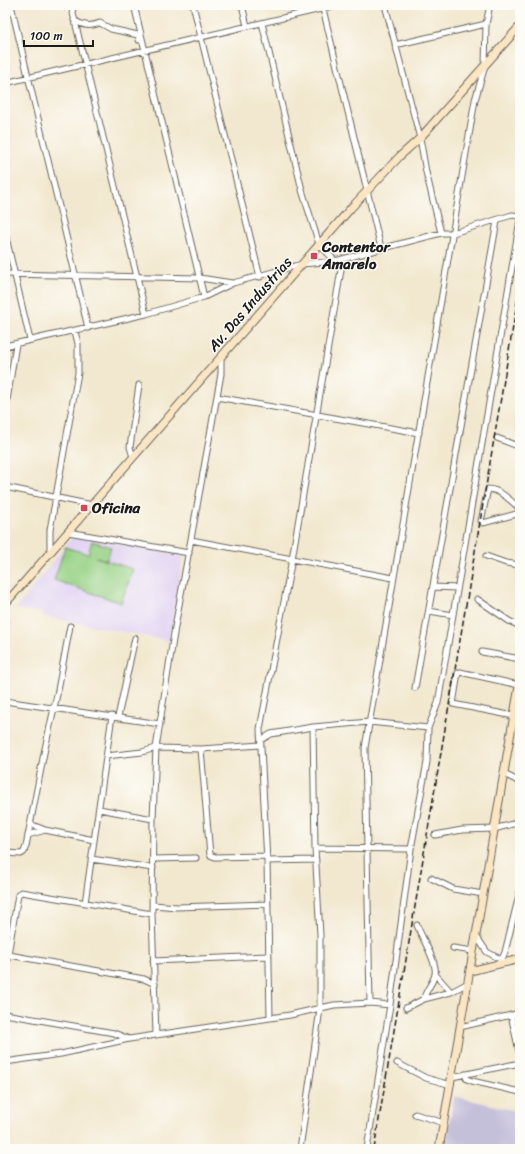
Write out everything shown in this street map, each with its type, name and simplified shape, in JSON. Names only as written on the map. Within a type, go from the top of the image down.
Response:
[{"type":"main road","name":"Av. Das Industrias","points":[[5,604],[319,244],[400,156],[420,138],[520,26]]},
{"type":"main road","points":[[439,1149],[520,682]]},
{"type":"main road","points":[[470,970],[520,959]]},
{"type":"street","points":[[11,5],[88,328]]},
{"type":"street","points":[[71,5],[146,314]]},
{"type":"street","points":[[134,5],[204,297]]},
{"type":"street","points":[[193,5],[260,277]]},
{"type":"street","points":[[242,5],[247,26]]},
{"type":"street","points":[[5,83],[86,66],[145,49],[338,5]]},
{"type":"street","points":[[385,5],[420,138],[426,172],[441,233]]},
{"type":"street","points":[[370,1003],[365,754],[393,578],[420,433],[475,100],[485,66],[486,24],[490,5]]},
{"type":"street","points":[[323,9],[381,248]]},
{"type":"street","points":[[74,20],[93,26],[100,23],[112,29],[138,35],[141,47],[145,49]]},
{"type":"street","points":[[262,23],[302,190],[319,244],[335,261],[341,270],[292,558],[260,729],[267,859],[270,1018]]},
{"type":"street","points":[[395,46],[486,24]]},
{"type":"street","points":[[5,346],[146,314],[204,297],[233,283],[260,277],[302,264],[335,261],[441,233],[453,233],[512,215],[520,216]]},
{"type":"street","points":[[367,1149],[390,1005],[412,849],[427,762],[428,728],[438,702],[520,220]]},
{"type":"street","points":[[415,688],[496,221]]},
{"type":"street","points":[[5,233],[30,340]]},
{"type":"street","points":[[5,274],[200,278],[233,283]]},
{"type":"street","points":[[50,552],[50,535],[79,367],[76,331]]},
{"type":"street","points":[[5,413],[16,344]]},
{"type":"street","points":[[156,1035],[152,914],[154,859],[153,819],[156,748],[223,363],[221,356]]},
{"type":"street","points":[[133,457],[130,450],[130,442],[138,385]]},
{"type":"street","points":[[217,397],[420,433]]},
{"type":"street","points":[[497,438],[520,447]]},
{"type":"street","points":[[5,488],[92,505]]},
{"type":"street","points":[[520,509],[506,496],[488,489],[481,521],[483,523],[520,513]]},
{"type":"street","points":[[68,532],[189,553]]},
{"type":"street","points":[[191,540],[393,578]]},
{"type":"street","points":[[486,556],[506,563],[520,565]]},
{"type":"street","points":[[433,587],[457,588]]},
{"type":"street","points":[[476,599],[509,621],[520,626]]},
{"type":"street","points":[[429,611],[452,615]]},
{"type":"street","points":[[5,617],[5,636]]},
{"type":"street","points":[[5,853],[21,854],[24,852],[70,626]]},
{"type":"street","points":[[118,717],[135,638]]},
{"type":"street","points":[[482,652],[520,660]]},
{"type":"street","points":[[514,716],[453,704],[456,680],[458,673],[460,672],[520,682]]},
{"type":"street","points":[[5,701],[160,724]]},
{"type":"street","points":[[85,903],[112,716]]},
{"type":"street","points":[[106,756],[142,752],[156,748],[201,749],[261,743],[271,734],[313,727],[369,722],[428,728]]},
{"type":"street","points":[[300,1149],[320,1009],[320,935],[315,848],[313,727]]},
{"type":"street","points":[[260,729],[271,734]]},
{"type":"street","points":[[201,749],[209,854],[215,857],[316,860]]},
{"type":"street","points":[[504,774],[520,782]]},
{"type":"street","points":[[99,809],[153,819]]},
{"type":"street","points":[[435,835],[462,830],[494,829],[520,822]]},
{"type":"street","points":[[30,824],[45,830],[94,840]]},
{"type":"street","points":[[28,835],[45,830]]},
{"type":"street","points":[[315,848],[412,849]]},
{"type":"street","points":[[154,859],[196,858]]},
{"type":"street","points":[[91,860],[153,868]]},
{"type":"street","points":[[431,878],[453,889],[483,894]]},
{"type":"street","points":[[476,936],[487,952],[501,962],[520,891]]},
{"type":"street","points":[[5,972],[19,893],[152,914]]},
{"type":"street","points":[[153,905],[177,907],[268,904]]},
{"type":"street","points":[[417,925],[434,962],[435,974],[424,999]]},
{"type":"street","points":[[453,948],[473,951]]},
{"type":"street","points":[[9,955],[144,979],[155,984]]},
{"type":"street","points":[[153,961],[268,956]]},
{"type":"street","points":[[144,979],[155,974]]},
{"type":"street","points":[[435,974],[450,992]]},
{"type":"street","points":[[406,1008],[424,999],[450,992],[468,983]]},
{"type":"street","points":[[5,1062],[60,1054],[129,1039],[270,1018],[349,1003],[390,1005]]},
{"type":"street","points":[[460,1026],[520,1013]]},
{"type":"street","points":[[5,1014],[114,1032],[129,1039]]},
{"type":"street","points":[[511,1015],[520,1056]]},
{"type":"street","points":[[397,1063],[426,1078],[451,1086]]},
{"type":"street","points":[[452,1077],[520,1064]]},
{"type":"street","points":[[464,1074],[467,1079],[472,1082],[520,1092]]},
{"type":"street","points":[[415,1114],[444,1123]]},
{"type":"shaded area","points":[[73,536],[183,555],[169,641],[43,616],[43,613],[16,609]]},
{"type":"shaded area","points":[[454,1096],[520,1112],[520,1149],[445,1149]]},
{"type":"green space","points":[[92,541],[111,547],[107,560],[95,557],[133,569],[121,603],[54,580],[65,547],[88,554]]},
{"type":"railway","points":[[374,1149],[520,285]]},
{"type":"place","name":"Contentor Amarelo","points":[[314,256]]},
{"type":"place","name":"Oficina","points":[[84,508]]}]
